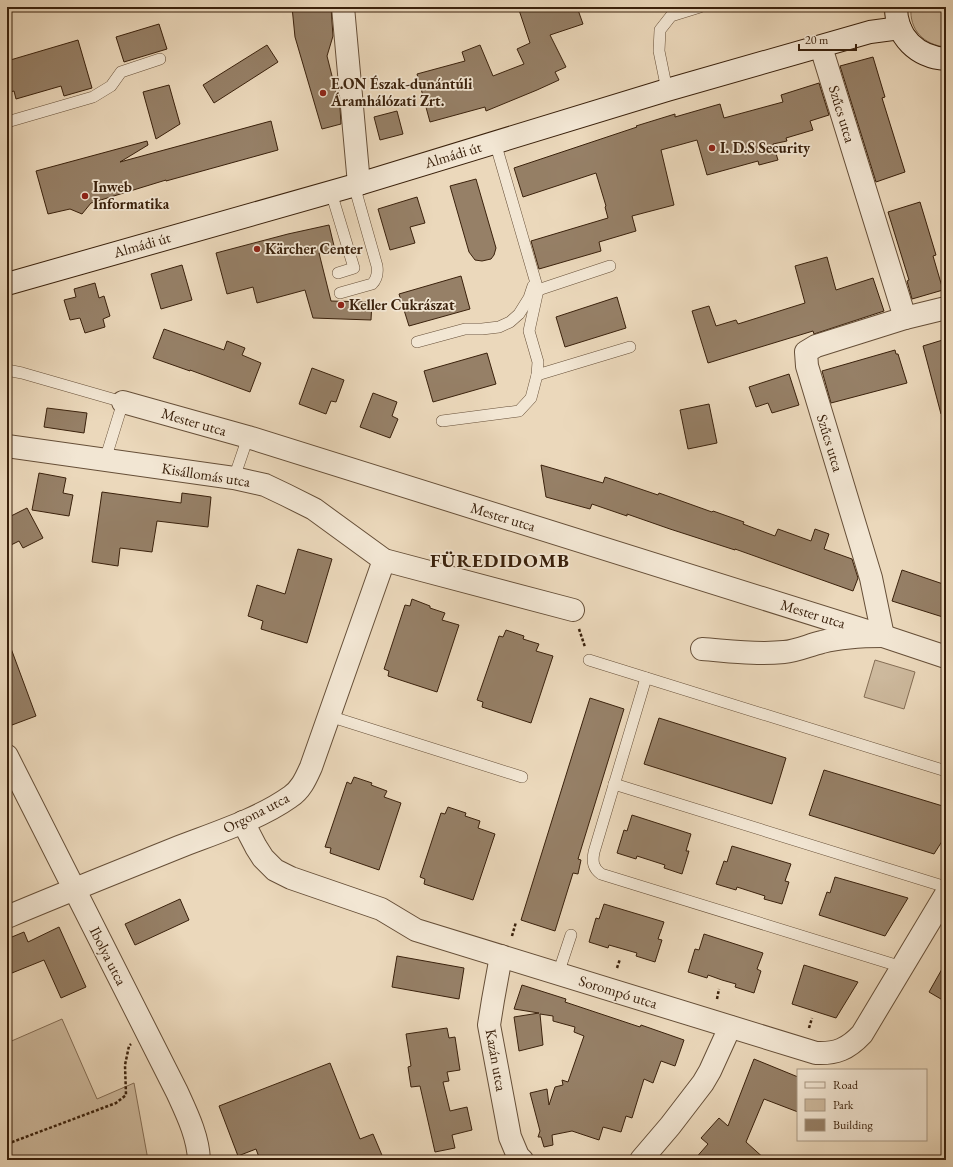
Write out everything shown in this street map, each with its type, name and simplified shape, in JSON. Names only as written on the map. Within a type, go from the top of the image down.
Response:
[{"type":"street","points":[[343,7],[357,184]]},
{"type":"street","points":[[898,17],[906,40],[918,51],[936,58],[946,59]]},
{"type":"street","name":"Almádi út","points":[[7,284],[331,192],[668,90],[821,47],[870,32],[898,17]]},
{"type":"street","name":"Szűcs utca","points":[[821,47],[905,318]]},
{"type":"street","name":"Szűcs utca","points":[[883,636],[870,578],[807,366],[806,352],[816,346],[905,318],[946,308]]},
{"type":"street","name":"Mester utca","points":[[123,402],[248,437],[946,657]]},
{"type":"street","name":"Kisállomás utca","points":[[7,446],[234,478],[265,485],[314,509],[384,560]]},
{"type":"street","points":[[384,560],[573,610]]},
{"type":"street","name":"Orgona utca","points":[[7,917],[74,888],[243,822],[292,796],[298,790],[311,767],[384,560]]},
{"type":"street","name":"Mester utca","points":[[702,650],[770,653],[785,652],[802,649],[822,642],[863,636],[883,636]]},
{"type":"street","name":"Ibolya utca","points":[[7,756],[190,1121],[199,1154],[199,1160]]},
{"type":"street","name":"Sorompó utca","points":[[243,822],[263,858],[275,870],[291,878],[380,909],[408,926],[425,933],[816,1053],[826,1054],[844,1049],[854,1043],[862,1034],[946,894]]},
{"type":"street","name":"Kazán utca","points":[[501,956],[492,1000],[489,1025],[510,1137],[518,1156],[522,1160]]},
{"type":"street","points":[[641,1160],[670,1126],[703,1083],[730,1027]]},
{"type":"lane","points":[[668,90],[659,51],[660,30],[671,16],[700,7]]},
{"type":"lane","points":[[7,122],[93,97],[110,86],[121,72],[160,59]]},
{"type":"lane","points":[[442,421],[519,411],[531,398],[537,375],[538,362],[529,331],[536,285],[495,142]]},
{"type":"lane","points":[[340,293],[372,284],[377,277],[378,271],[357,184]]},
{"type":"lane","points":[[331,192],[354,268],[338,273]]},
{"type":"lane","points":[[417,342],[465,328],[482,329],[499,327],[510,322],[519,314],[536,285],[610,266]]},
{"type":"lane","points":[[537,375],[630,347]]},
{"type":"lane","points":[[7,370],[123,402],[105,460]]},
{"type":"lane","points":[[234,478],[248,437]]},
{"type":"lane","points":[[589,660],[946,771]]},
{"type":"lane","points":[[646,678],[593,860],[596,870],[601,874],[902,967]]},
{"type":"lane","points":[[329,716],[522,777]]},
{"type":"lane","points":[[614,784],[946,887]]},
{"type":"lane","points":[[558,974],[571,935]]},
{"type":"path","points":[[573,610],[589,660]]},
{"type":"path","points":[[512,936],[516,922]]},
{"type":"path","points":[[617,968],[620,959]]},
{"type":"path","points":[[717,999],[719,989]]},
{"type":"path","points":[[809,1028],[812,1018]]},
{"type":"path","points":[[7,1144],[116,1103],[126,1095],[125,1065],[128,1046],[146,1033]]},
{"type":"green space","points":[[911,7],[946,7],[946,47],[931,43],[920,35],[915,29],[913,23]]},
{"type":"green space","points":[[875,660],[915,672],[904,709],[864,697]]},
{"type":"green space","points":[[62,1019],[97,1099],[134,1083],[148,1160],[7,1160],[7,1043]]},
{"type":"building","name":"E.ON Észak-dunántúli Áramhálózati Zrt.","points":[[292,7],[331,7],[333,36],[327,56],[340,108],[341,124],[322,129],[295,37]]},
{"type":"building","points":[[518,7],[577,7],[583,24],[550,35],[566,67],[555,72],[559,80],[486,111],[485,107],[430,122],[417,74],[465,61],[462,52],[480,45],[493,76],[524,64],[517,49],[530,43]]},
{"type":"building","points":[[159,24],[167,49],[124,62],[116,37]]},
{"type":"building","points":[[78,40],[92,88],[64,96],[61,86],[16,99],[14,91],[7,93],[7,61]]},
{"type":"building","points":[[267,45],[278,62],[214,103],[203,85]]},
{"type":"building","points":[[873,57],[885,97],[882,98],[905,172],[876,182],[840,66]]},
{"type":"building","points":[[819,83],[829,115],[810,121],[813,130],[786,138],[787,141],[773,144],[778,160],[759,165],[758,161],[707,175],[697,140],[661,150],[674,205],[632,216],[636,231],[599,242],[601,251],[539,269],[531,241],[608,218],[606,206],[596,173],[523,197],[514,168],[675,114],[675,117],[720,104],[724,118],[783,102],[781,95]]},
{"type":"building","points":[[169,85],[180,124],[156,139],[143,92]]},
{"type":"building","points":[[397,111],[403,134],[380,140],[374,117]]},
{"type":"building","points":[[271,121],[278,150],[166,180],[91,203],[82,214],[70,209],[48,214],[36,171],[147,141],[148,145],[120,162]]},
{"type":"building","points":[[476,179],[496,248],[491,259],[482,261],[475,260],[469,252],[450,186]]},
{"type":"building","points":[[417,197],[425,223],[410,227],[415,243],[390,250],[378,209]]},
{"type":"building","points":[[920,202],[936,255],[933,256],[943,290],[912,299],[907,281],[909,280],[888,212]]},
{"type":"building","points":[[329,225],[335,250],[319,253],[331,301],[372,302],[371,320],[313,318],[305,290],[257,303],[253,287],[227,294],[216,253]]},
{"type":"building","points":[[827,257],[836,290],[873,278],[884,311],[814,334],[813,331],[708,363],[692,311],[709,306],[716,326],[736,320],[738,324],[805,303],[795,266]]},
{"type":"building","points":[[182,265],[192,300],[161,309],[151,274]]},
{"type":"building","points":[[461,276],[470,309],[409,326],[399,294]]},
{"type":"building","points":[[95,283],[99,298],[104,296],[110,316],[103,319],[105,327],[85,333],[80,318],[70,320],[64,300],[76,297],[74,289]]},
{"type":"building","points":[[617,297],[626,328],[565,347],[556,317]]},
{"type":"building","points":[[164,329],[224,350],[227,341],[245,348],[242,355],[261,363],[250,392],[153,358]]},
{"type":"building","points":[[946,339],[946,414],[941,414],[923,346]]},
{"type":"building","points":[[895,350],[896,354],[898,354],[907,383],[831,403],[822,371]]},
{"type":"building","points":[[487,353],[496,384],[433,402],[424,371]]},
{"type":"building","points":[[312,368],[344,380],[336,402],[331,401],[326,414],[299,404]]},
{"type":"building","points":[[789,374],[799,405],[772,413],[768,403],[756,407],[749,387]]},
{"type":"building","points":[[373,393],[397,402],[392,416],[398,419],[390,438],[360,427]]},
{"type":"building","points":[[709,404],[717,443],[688,449],[680,410]]},
{"type":"building","points":[[47,408],[87,413],[84,433],[44,427]]},
{"type":"building","points":[[541,465],[603,483],[605,477],[658,495],[659,493],[744,522],[743,524],[775,536],[778,529],[811,541],[815,529],[829,534],[824,549],[852,559],[858,578],[853,591],[735,549],[627,514],[627,516],[592,504],[590,509],[546,497]]},
{"type":"building","points":[[39,473],[66,478],[63,493],[73,495],[69,516],[32,510]]},
{"type":"building","points":[[102,492],[181,503],[182,493],[211,497],[208,527],[157,521],[152,552],[120,548],[118,566],[92,562]]},
{"type":"building","points":[[27,508],[43,538],[23,548],[19,541],[7,547],[7,518]]},
{"type":"building","points":[[298,549],[332,559],[307,643],[261,629],[263,621],[248,616],[257,585],[285,594]]},
{"type":"building","points":[[902,570],[946,585],[946,618],[892,601]]},
{"type":"building","points":[[412,599],[430,606],[430,608],[445,613],[442,620],[459,625],[437,692],[388,676],[389,671],[384,669],[405,605],[410,606]]},
{"type":"building","points":[[506,630],[524,636],[523,639],[539,644],[536,651],[553,656],[531,723],[482,707],[483,702],[477,700],[499,636],[503,637]]},
{"type":"building","points":[[7,643],[9,643],[36,716],[12,725],[7,710]]},
{"type":"building","points":[[590,698],[624,709],[578,859],[581,860],[578,874],[573,873],[555,931],[521,920]]},
{"type":"building","points":[[659,718],[786,758],[772,804],[644,764]]},
{"type":"building","points":[[824,770],[946,807],[946,835],[934,854],[809,815]]},
{"type":"building","points":[[354,777],[372,783],[371,785],[387,791],[384,797],[401,803],[379,870],[330,853],[331,848],[325,847],[347,782],[351,784]]},
{"type":"building","points":[[448,807],[466,813],[465,816],[480,821],[478,828],[495,834],[473,900],[424,884],[425,879],[420,877],[441,813],[445,814]]},
{"type":"building","points":[[632,815],[691,834],[686,851],[689,851],[682,874],[664,868],[665,865],[637,856],[636,859],[617,853],[624,830],[627,831]]},
{"type":"building","points":[[732,846],[791,864],[785,881],[789,882],[782,904],[764,899],[765,896],[737,887],[736,890],[716,884],[724,861],[727,862]]},
{"type":"building","points":[[835,877],[908,898],[885,936],[819,915],[827,892],[830,893]]},
{"type":"building","points":[[180,899],[189,920],[135,945],[125,924]]},
{"type":"building","points":[[604,904],[664,922],[658,939],[662,940],[655,962],[636,956],[637,953],[609,945],[608,948],[589,942],[596,918],[599,919]]},
{"type":"building","points":[[59,927],[86,987],[61,998],[44,960],[7,975],[7,939],[24,932],[28,942]]},
{"type":"building","points":[[704,934],[763,953],[757,969],[761,971],[754,993],[735,987],[736,984],[708,975],[707,978],[688,972],[695,949],[699,950]]},
{"type":"building","points":[[397,956],[464,968],[459,999],[392,987]]},
{"type":"building","points":[[946,962],[946,1002],[929,992]]},
{"type":"building","points":[[804,965],[858,982],[836,1018],[792,1004]]},
{"type":"building","points":[[522,985],[566,999],[565,1002],[640,1027],[641,1025],[684,1040],[675,1066],[661,1061],[653,1083],[644,1079],[632,1118],[626,1116],[621,1132],[603,1127],[599,1140],[572,1131],[552,1135],[553,1145],[544,1147],[541,1137],[538,1137],[540,1131],[530,1093],[547,1089],[549,1105],[555,1087],[563,1085],[562,1080],[568,1082],[584,1036],[574,1032],[575,1027],[553,1021],[553,1016],[540,1014],[543,1045],[519,1051],[514,1017],[539,1013],[514,1009]]},
{"type":"building","points":[[447,1028],[449,1038],[455,1037],[460,1070],[447,1072],[449,1081],[443,1082],[450,1111],[467,1107],[472,1130],[452,1135],[455,1148],[435,1152],[420,1086],[411,1087],[408,1067],[411,1066],[406,1034]]},
{"type":"building","points":[[754,1059],[797,1077],[797,1112],[764,1099],[746,1142],[766,1160],[694,1160],[708,1144],[701,1138],[719,1118],[728,1126]]},
{"type":"building","points":[[330,1063],[360,1139],[373,1134],[384,1160],[260,1160],[256,1149],[238,1156],[219,1106]]},
{"type":"place","name":"E.ON Észak-dunántúli Áramhálózati Zrt.","points":[[323,93]]},
{"type":"place","name":"I. D.S Security","points":[[712,148]]},
{"type":"place","name":"Inweb Informatika","points":[[85,196]]},
{"type":"place","name":"Kärcher Center","points":[[257,249]]},
{"type":"place","name":"Keller Cukrászat","points":[[341,305]]},
{"type":"district","name":"FÜREDIDOMB","points":[[500,560]]}]
